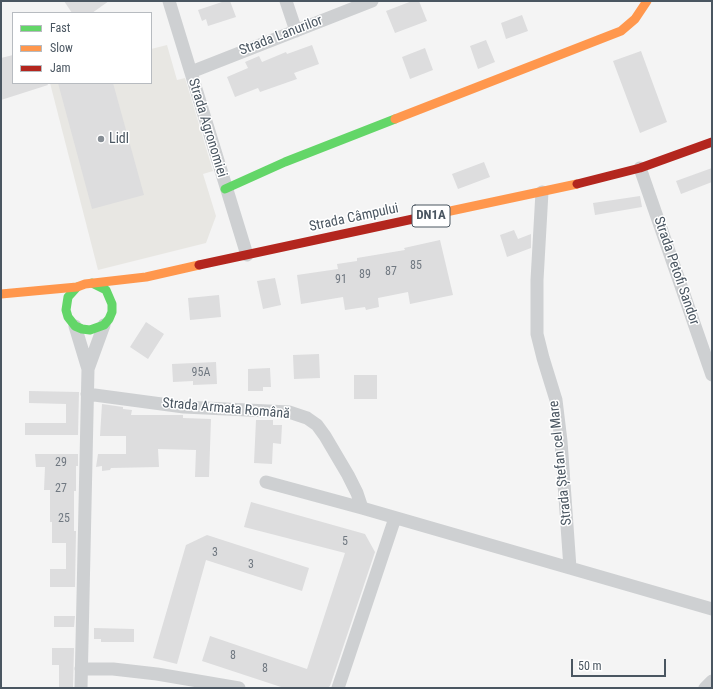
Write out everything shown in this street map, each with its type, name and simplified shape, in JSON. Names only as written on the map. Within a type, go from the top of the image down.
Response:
[{"type":"main road","points":[[226,189],[285,162],[621,31],[635,19],[647,1]]},
{"type":"main road","name":"Strada Câmpului","points":[[1,294],[146,277],[608,177],[640,168],[712,142]]},
{"type":"main road","points":[[130,289],[146,277]]},
{"type":"main road","points":[[92,284],[100,286],[106,290],[112,304],[112,312]]},
{"type":"main road","points":[[72,321],[66,310],[66,303],[72,291],[78,286]]},
{"type":"main road","points":[[33,291],[53,302],[82,329],[90,330],[104,325],[120,300]]},
{"type":"street","name":"Strada Agronomiei","points":[[169,1],[247,255]]},
{"type":"street","points":[[286,1],[296,31]]},
{"type":"street","name":"Strada Lanurilor","points":[[190,72],[372,1]]},
{"type":"street","name":"Strada Petofi Sandor","points":[[640,168],[712,375]]},
{"type":"street","name":"Strada Ștefan cel Mare","points":[[542,192],[537,280],[537,334],[556,400],[563,462],[570,568]]},
{"type":"street","points":[[72,321],[88,369]]},
{"type":"street","points":[[81,688],[88,369],[104,325]]},
{"type":"street","name":"Strada Armata Română","points":[[87,394],[184,407],[289,412],[307,418],[317,425],[325,436],[348,475],[357,493],[362,508]]},
{"type":"street","points":[[266,482],[362,508],[712,609]]},
{"type":"street","points":[[338,688],[395,518]]},
{"type":"street","points":[[81,669],[113,669],[157,674],[239,688]]},
{"type":"street","points":[[705,688],[712,681]]},
{"type":"shaded area","points":[[167,45],[177,80],[185,78],[213,171],[203,174],[216,216],[206,243],[98,270],[50,84],[152,84],[152,49]]},
{"type":"building","points":[[64,1],[109,1],[93,12],[71,12]]},
{"type":"building","points":[[225,1],[230,1],[236,17],[208,26],[206,19],[202,21],[198,10]]},
{"type":"building","points":[[412,1],[419,1],[427,21],[395,33],[386,11]]},
{"type":"building","points":[[522,15],[528,31],[506,39],[501,23]]},
{"type":"building","points":[[486,40],[495,62],[478,69],[470,46]]},
{"type":"building","points":[[312,45],[319,64],[294,73],[297,79],[260,92],[258,88],[235,97],[227,77],[248,68],[245,62],[259,56],[262,62],[286,52],[287,54]]},
{"type":"building","points":[[425,48],[433,70],[410,79],[402,57]]},
{"type":"building","points":[[641,51],[667,122],[640,133],[613,61]]},
{"type":"building","points":[[12,55],[12,84],[48,85],[1,100],[1,58]]},
{"type":"building","name":"Lidl","points":[[58,84],[113,84],[144,195],[92,209]]},
{"type":"building","points":[[484,162],[490,177],[458,189],[452,174]]},
{"type":"building","points":[[712,168],[712,182],[681,194],[676,181]]},
{"type":"building","points":[[640,196],[642,207],[595,215],[593,203]]},
{"type":"building","points":[[514,230],[518,239],[531,234],[531,248],[507,257],[500,235]]},
{"type":"building","points":[[440,240],[453,295],[410,304],[408,292],[378,298],[379,307],[366,310],[365,307],[345,310],[343,297],[301,304],[297,275],[338,269],[337,264],[357,261],[357,258],[405,250],[404,248]]},
{"type":"building","points":[[275,278],[281,305],[263,309],[257,281]]},
{"type":"building","points":[[219,295],[221,317],[190,320],[188,298]]},
{"type":"building","points":[[146,322],[164,334],[148,359],[130,347]]},
{"type":"building","points":[[319,354],[320,378],[294,379],[293,355]]},
{"type":"building","points":[[216,362],[217,384],[193,385],[193,381],[173,382],[172,364]]},
{"type":"building","points":[[270,368],[271,387],[263,387],[263,391],[248,391],[248,369]]},
{"type":"building","points":[[354,375],[377,375],[377,399],[354,399]]},
{"type":"building","points":[[29,391],[79,392],[78,435],[25,435],[25,423],[66,423],[66,404],[29,403]]},
{"type":"building","points":[[102,404],[132,410],[131,415],[183,415],[183,418],[211,419],[209,477],[195,477],[196,450],[158,449],[159,467],[111,468],[110,470],[102,471],[102,466],[96,467],[98,454],[126,454],[126,436],[100,436]]},
{"type":"building","points":[[256,420],[273,420],[273,425],[282,425],[281,444],[273,443],[272,464],[254,463]]},
{"type":"building","points":[[35,454],[78,454],[78,466],[76,466],[76,491],[74,491],[74,531],[76,531],[75,587],[50,587],[50,569],[66,569],[66,543],[52,543],[52,522],[50,522],[50,490],[44,490],[45,467],[36,467]]},
{"type":"building","points":[[251,502],[365,534],[375,552],[330,686],[327,688],[284,688],[202,661],[210,636],[307,669],[345,553],[244,527]]},
{"type":"building","points":[[207,535],[309,568],[302,591],[206,560],[177,664],[153,658],[186,545]]},
{"type":"building","points":[[54,616],[75,616],[74,627],[54,627]]},
{"type":"building","points":[[94,628],[134,629],[134,642],[101,642],[101,639],[94,639]]},
{"type":"building","points":[[52,648],[74,648],[73,688],[59,688],[59,665],[52,665]]},
{"type":"traffic: fast","points":[[225,189],[285,162],[395,119]]},
{"type":"traffic: fast","points":[[77,287],[68,297],[66,310],[68,317],[75,326],[90,330],[104,325],[112,312],[112,304],[106,290],[92,283]]},
{"type":"traffic: slow","points":[[395,119],[621,31],[635,19],[647,1]]},
{"type":"traffic: slow","points":[[427,216],[577,184]]},
{"type":"traffic: slow","points":[[1,294],[77,287],[85,284],[146,277],[199,265]]},
{"type":"traffic: jam","points":[[577,184],[640,168],[712,142]]},
{"type":"traffic: jam","points":[[199,265],[427,216]]},
{"type":"place","name":"Lidl","points":[[101,139]]}]
